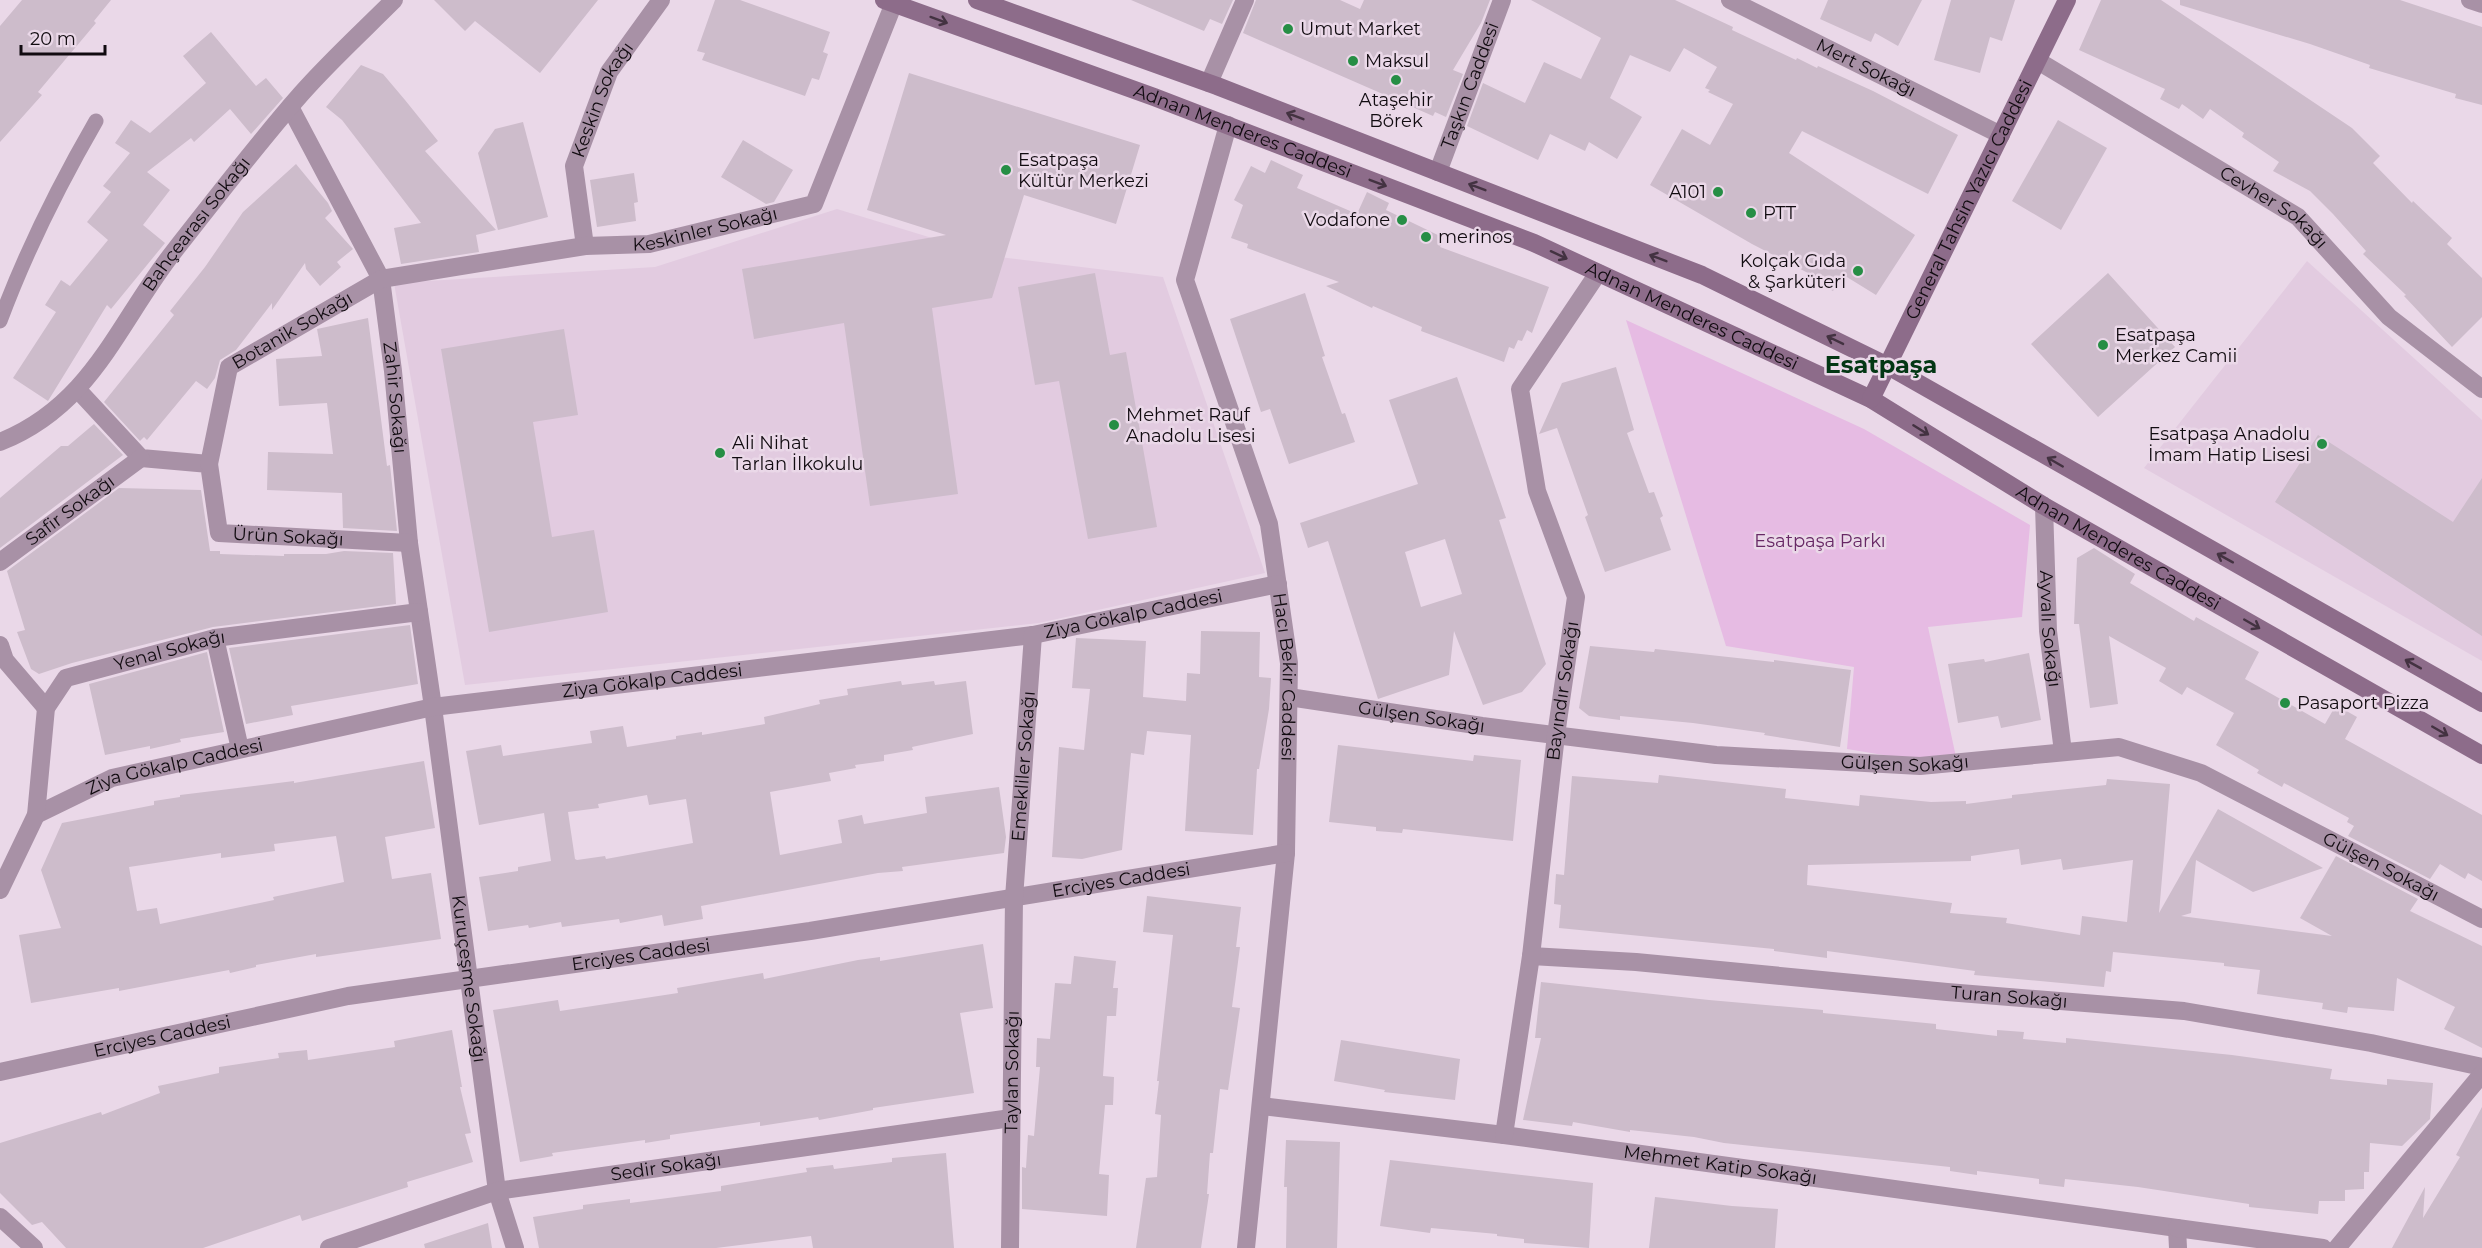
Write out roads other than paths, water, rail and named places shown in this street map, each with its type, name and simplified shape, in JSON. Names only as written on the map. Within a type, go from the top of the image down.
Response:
[{"type":"street","name":"Bahçearası Sokağı","points":[[0,442],[31,428],[55,411],[78,390],[173,253],[290,107],[394,0]]},
{"type":"street","name":"Keskin Sokağı","points":[[585,246],[574,166],[609,72],[661,0]]},
{"type":"street","name":"Adnan Menderes Caddesi","points":[[977,0],[1209,83],[1702,275],[1888,366],[2482,703]]},
{"type":"street","points":[[1209,83],[1245,0]]},
{"type":"street","name":"Taşkın Caddesi","points":[[1438,172],[1502,0]]},
{"type":"street","name":"Mert Sokağı","points":[[1730,0],[2001,135]]},
{"type":"street","name":"General Tahsin Yazıcı Caddesi","points":[[1871,399],[2067,0]]},
{"type":"street","points":[[2470,0],[2482,4]]},
{"type":"street","name":"Keskinler Sokağı","points":[[381,279],[585,246],[649,244],[814,204],[889,2]]},
{"type":"street","name":"Adnan Menderes Caddesi","points":[[889,2],[1228,125],[1534,243],[1871,399],[2044,506],[2482,755]]},
{"type":"street","name":"Cevher Sokağı","points":[[2038,61],[2298,217],[2389,317],[2482,390]]},
{"type":"street","name":"Zahir Sokağı","points":[[290,107],[381,279],[393,370],[409,543],[433,707]]},
{"type":"street","name":"Hacı Bekir Caddesi","points":[[1228,125],[1185,280],[1269,524],[1289,663],[1286,853],[1246,1248]]},
{"type":"street","name":"Bayındır Sokağı","points":[[1504,1135],[1531,956],[1556,735],[1576,597],[1537,491],[1520,389],[1598,273]]},
{"type":"street","name":"Botanik Sokağı","points":[[209,465],[229,367],[381,279]]},
{"type":"street","points":[[78,390],[141,458],[209,465]]},
{"type":"street","name":"Safir Sokağı","points":[[0,562],[141,458]]},
{"type":"street","name":"Ürün Sokağı","points":[[209,465],[219,533],[409,543]]},
{"type":"street","name":"Ayvalı Sokağı","points":[[2044,506],[2048,632],[2063,752]]},
{"type":"street","name":"Ziya Gökalp Caddesi","points":[[36,815],[112,778],[433,707],[1033,635],[1278,584]]},
{"type":"street","name":"Yenal Sokağı","points":[[36,815],[46,708],[66,678],[215,638],[419,612]]},
{"type":"street","name":"Emekliler Sokağı","points":[[1014,898],[1033,635]]},
{"type":"street","points":[[215,638],[240,750]]},
{"type":"street","points":[[0,645],[5,660],[46,708]]},
{"type":"street","name":"Gülşen Sokağı","points":[[1289,697],[1716,755],[1920,766],[2119,747],[2201,773],[2482,920]]},
{"type":"street","name":"Kuruçeşme Sokağı","points":[[433,707],[496,1191],[515,1248]]},
{"type":"street","points":[[0,890],[36,815]]},
{"type":"street","name":"Erciyes Caddesi","points":[[0,1072],[348,996],[810,932],[1286,853]]},
{"type":"street","name":"Taylan Sokağı","points":[[1010,1248],[1014,898]]},
{"type":"street","name":"Turan Sokağı","points":[[1531,956],[1636,962],[1947,992],[2184,1011],[2371,1042],[2482,1067]]},
{"type":"street","points":[[2337,1248],[2482,1074]]},
{"type":"street","name":"Mehmet Katip Sokağı","points":[[1262,1106],[1504,1135],[2323,1248]]},
{"type":"street","name":"Sedir Sokağı","points":[[329,1248],[496,1191],[1011,1118]]},
{"type":"street","points":[[0,1217],[34,1248]]},
{"type":"street","points":[[2177,1228],[2178,1248]]},
{"type":"lane","points":[[0,321],[58,186],[96,120]]},
{"type":"place","name":"Umut Market","points":[[1288,29]]},
{"type":"place","name":"Maksul","points":[[1353,61]]},
{"type":"place","name":"Ataşehir Börek","points":[[1396,80]]},
{"type":"place","name":"Esatpaşa Kültür Merkezi","points":[[1006,170]]},
{"type":"place","name":"A101","points":[[1718,192]]},
{"type":"place","name":"PTT","points":[[1751,213]]},
{"type":"place","name":"Vodafone","points":[[1402,220]]},
{"type":"place","name":"merinos","points":[[1426,237]]},
{"type":"place","name":"Kolçak Gıda & Şarküteri","points":[[1858,271]]},
{"type":"place","name":"Esatpaşa Merkez Camii","points":[[2103,345]]},
{"type":"place","name":"Mehmet Rauf Anadolu Lisesi","points":[[1114,425]]},
{"type":"place","name":"Esatpaşa Anadolu İmam Hatip Lisesi","points":[[2322,444]]},
{"type":"place","name":"Ali Nihat Tarlan İlkokulu","points":[[720,453]]},
{"type":"place","name":"Pasaport Pizza","points":[[2285,703]]},
{"type":"district","name":"Esatpaşa","points":[[1881,365]]},
{"type":"park label","name":"Esatpaşa Parkı","points":[[1820,541]]}]
